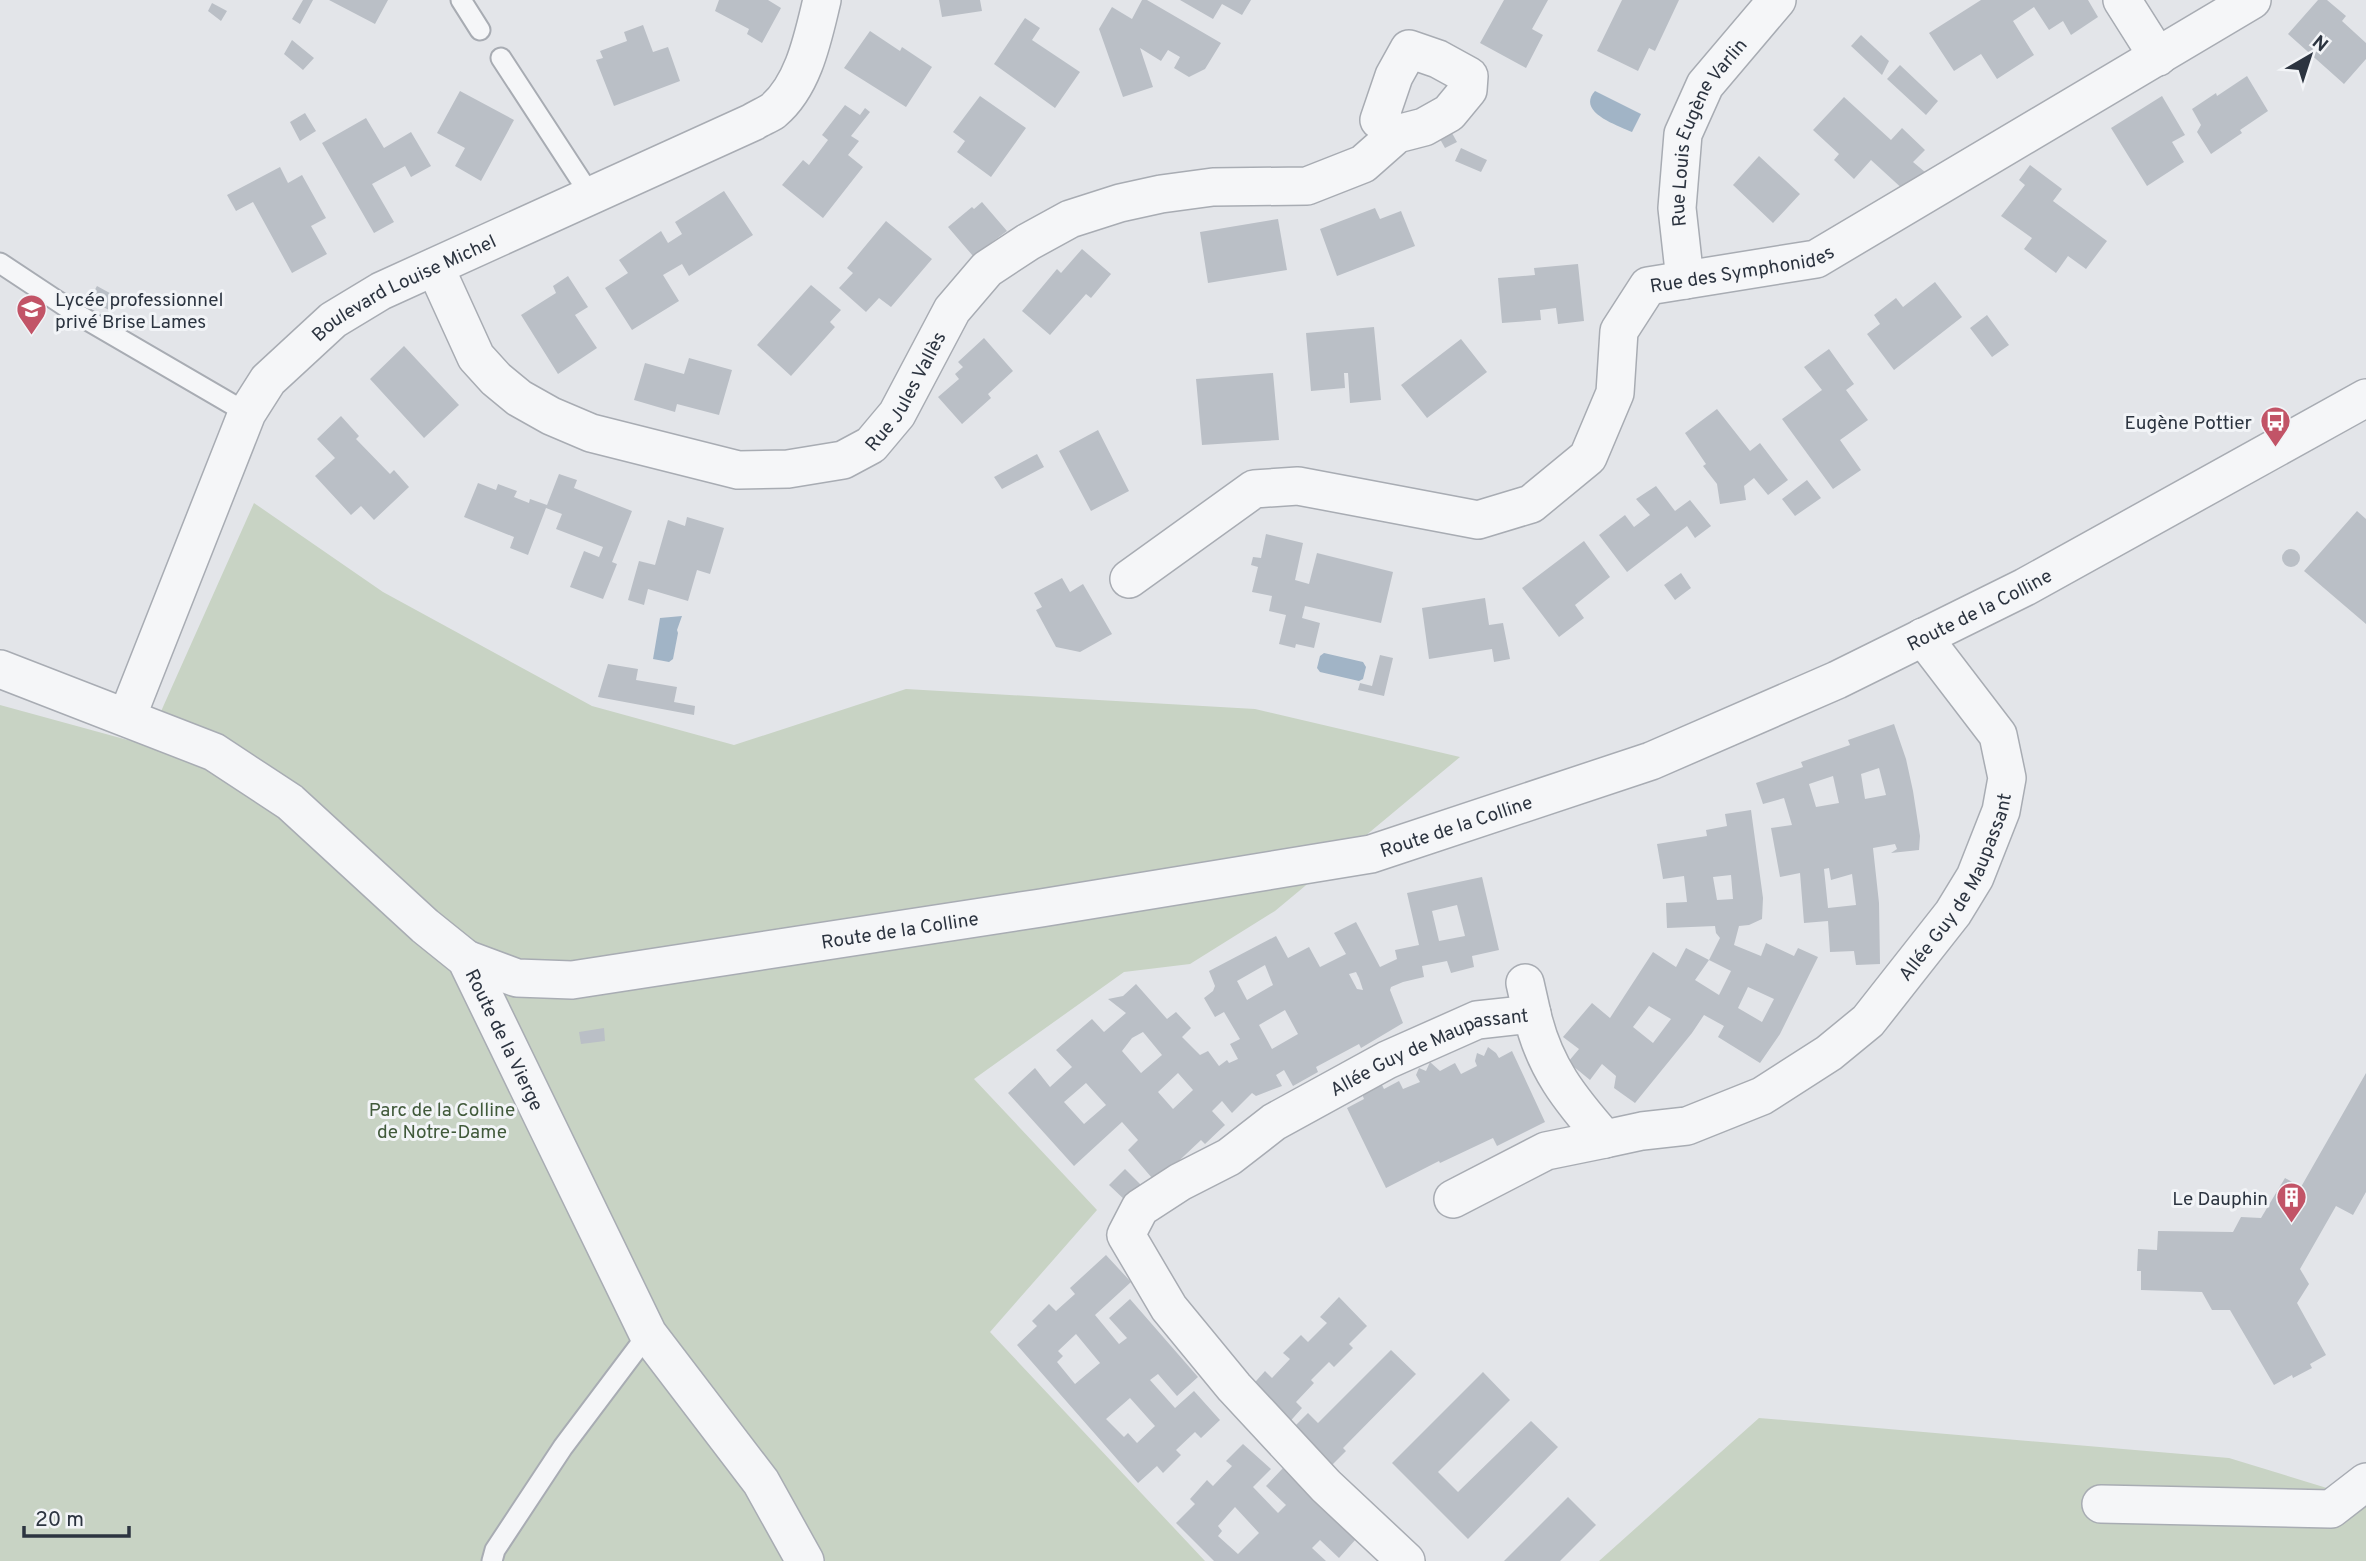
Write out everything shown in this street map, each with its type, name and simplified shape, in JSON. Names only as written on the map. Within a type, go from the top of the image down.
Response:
[{"type":"street","name":"Boulevard Louise Michel","points":[[127,717],[247,412],[268,380],[333,320],[381,291],[772,111],[787,94],[799,73],[822,0]]},
{"type":"street","name":"Rue Louis Eugène Varlin","points":[[1685,281],[1677,208],[1683,134],[1705,85],[1777,0]]},
{"type":"street","points":[[2122,0],[2158,57]]},
{"type":"street","name":"Rue des Symphonides","points":[[1129,579],[1254,489],[1298,486],[1478,520],[1531,504],[1588,457],[1615,393],[1619,331],[1648,286],[1816,259],[2252,0]]},
{"type":"street","name":"Rue Jules Vallès","points":[[435,267],[476,357],[496,379],[519,398],[551,416],[591,433],[738,470],[788,469],[843,460],[871,445],[897,414],[952,310],[987,269],[1070,219],[1120,203],[1174,192],[1213,187],[1307,186],[1363,164],[1397,134]]},
{"type":"street","name":"Route de la Colline","points":[[466,959],[517,978],[572,981],[1371,854],[1651,761],[1837,680],[2025,587],[2366,398]]},
{"type":"street","name":"Allée Guy de Maupassant","points":[[1406,1561],[1326,1486],[1234,1387],[1169,1308],[1126,1235],[1140,1208],[1180,1182],[1229,1157],[1274,1122],[1364,1073],[1529,998],[1553,1074],[1570,1100],[1605,1139],[1642,1131],[1687,1126],[1762,1096],[1829,1053],[1868,1021],[1953,913],[1975,877],[2001,811],[2007,778],[1998,735],[1923,637]]},
{"type":"street","name":"Route de la Vierge","points":[[0,669],[214,751],[290,802],[425,926],[466,959],[648,1334],[761,1482],[805,1561]]},
{"type":"street","points":[[1453,1199],[1546,1151],[1605,1139]]},
{"type":"street","points":[[2101,1504],[2331,1509],[2366,1482]]},
{"type":"lane","points":[[461,0],[480,30]]},
{"type":"lane","points":[[501,58],[591,196]]},
{"type":"lane","points":[[0,264],[107,332],[247,412]]},
{"type":"lane","points":[[492,1561],[495,1550],[564,1447],[648,1334]]},
{"type":"green space","name":"Parc de la Colline de Notre-Dame","points":[[254,503],[383,592],[592,706],[734,745],[906,689],[1255,709],[1460,757],[1275,911],[1190,964],[1124,972],[974,1079],[1097,1210],[990,1332],[1205,1561],[0,1561],[0,705],[146,745]]},
{"type":"green space","points":[[1759,1418],[2229,1458],[2366,1500],[2366,1561],[1599,1561]]},
{"type":"water","points":[[1595,91],[1641,114],[1632,132],[1594,111],[1591,99]]},
{"type":"water","points":[[682,616],[673,659],[669,662],[653,659],[660,618]]},
{"type":"water","points":[[1324,653],[1363,662],[1366,667],[1363,679],[1359,681],[1320,672],[1317,668],[1320,656]]},
{"type":"building","points":[[303,0],[313,0],[300,24],[292,19]]},
{"type":"building","points":[[329,0],[388,0],[375,24]]},
{"type":"building","points":[[719,0],[768,0],[781,8],[762,43],[747,34],[749,29],[715,11]]},
{"type":"building","points":[[939,0],[980,0],[982,11],[942,17]]},
{"type":"building","points":[[1142,0],[1147,0],[1221,43],[1205,69],[1189,77],[1174,68],[1180,57],[1168,50],[1161,61],[1140,48],[1153,87],[1123,97],[1099,29],[1112,7],[1132,19]]},
{"type":"building","points":[[1180,0],[1251,0],[1242,15],[1222,4],[1213,19]]},
{"type":"building","points":[[1504,0],[1548,0],[1532,29],[1543,35],[1526,68],[1480,43]]},
{"type":"building","points":[[1622,0],[1679,0],[1655,51],[1649,48],[1638,71],[1597,51]]},
{"type":"building","points":[[1981,0],[2088,0],[2098,17],[2071,35],[2063,21],[2049,30],[2034,7],[2013,21],[2034,55],[1997,79],[1981,54],[1954,71],[1929,33]]},
{"type":"building","points":[[2318,0],[2327,0],[2346,16],[2342,21],[2366,43],[2366,59],[2344,84],[2288,34]]},
{"type":"building","points":[[212,3],[227,11],[221,21],[208,11]]},
{"type":"building","points":[[1025,18],[1040,28],[1032,40],[1080,72],[1055,108],[994,64]]},
{"type":"building","points":[[643,25],[653,52],[668,47],[680,81],[614,106],[596,60],[603,58],[600,51],[627,41],[624,32]]},
{"type":"building","points":[[870,31],[900,51],[902,47],[932,67],[906,107],[844,68]]},
{"type":"building","points":[[1861,35],[1889,61],[1882,75],[1851,46]]},
{"type":"building","points":[[292,40],[314,58],[303,70],[284,54]]},
{"type":"building","points":[[1900,65],[1938,101],[1926,115],[1887,79]]},
{"type":"building","points":[[2247,76],[2268,111],[2211,154],[2197,132],[2201,125],[2192,109]]},
{"type":"building","points":[[460,91],[514,120],[481,181],[455,166],[465,148],[437,133]]},
{"type":"building","points":[[980,96],[1026,128],[991,177],[957,152],[965,141],[953,132]]},
{"type":"building","points":[[2162,96],[2185,135],[2172,142],[2184,162],[2147,186],[2111,128]]},
{"type":"building","points":[[1844,97],[1891,140],[1902,128],[1925,150],[1913,162],[1925,172],[1906,192],[1871,160],[1854,179],[1834,160],[1839,154],[1813,130]]},
{"type":"building","points":[[845,105],[860,115],[865,108],[870,112],[851,136],[859,141],[848,155],[863,167],[823,218],[782,185],[803,160],[809,165],[828,140],[822,135]]},
{"type":"building","points":[[305,113],[316,131],[300,141],[290,122]]},
{"type":"building","points":[[366,118],[384,148],[411,132],[431,166],[411,177],[405,166],[372,184],[394,222],[374,233],[322,143]]},
{"type":"building","points":[[1448,126],[1457,142],[1445,148],[1436,132]]},
{"type":"building","points":[[1461,148],[1487,160],[1481,172],[1455,161]]},
{"type":"building","points":[[1759,156],[1800,194],[1773,223],[1733,185]]},
{"type":"building","points":[[2030,165],[2062,189],[2053,201],[2107,241],[2086,269],[2068,256],[2056,273],[2024,249],[2032,238],[2001,216],[2025,185],[2019,180]]},
{"type":"building","points":[[280,167],[288,183],[302,175],[326,218],[311,226],[327,254],[292,273],[253,202],[236,211],[227,195]]},
{"type":"building","points":[[724,191],[753,235],[689,276],[682,264],[663,275],[679,301],[632,330],[605,288],[628,273],[619,260],[661,231],[668,243],[682,234],[675,222]]},
{"type":"building","points":[[982,202],[1007,231],[973,256],[948,227]]},
{"type":"building","points":[[1375,208],[1380,219],[1401,211],[1415,246],[1337,276],[1320,229]]},
{"type":"building","points":[[1278,219],[1287,270],[1208,283],[1200,232]]},
{"type":"building","points":[[886,221],[932,259],[891,307],[879,298],[866,312],[839,288],[853,273],[847,268]]},
{"type":"building","points":[[1082,249],[1111,274],[1091,298],[1086,294],[1050,335],[1022,311],[1057,269],[1061,273]]},
{"type":"building","points":[[1578,264],[1584,321],[1558,324],[1556,308],[1540,310],[1541,320],[1502,323],[1498,278],[1535,275],[1534,268]]},
{"type":"building","points":[[568,276],[588,307],[575,315],[597,348],[558,374],[521,315],[556,293],[553,286]]},
{"type":"building","points":[[1935,282],[1962,317],[1894,370],[1867,334],[1880,324],[1874,315],[1896,298],[1903,307]]},
{"type":"building","points":[[811,285],[841,310],[830,322],[835,327],[791,376],[757,345]]},
{"type":"building","points":[[97,286],[117,297],[109,310],[89,300]]},
{"type":"building","points":[[1987,315],[2009,345],[1992,357],[1970,328]]},
{"type":"building","points":[[1374,327],[1381,400],[1350,403],[1348,373],[1344,373],[1345,388],[1311,391],[1306,333]]},
{"type":"building","points":[[984,338],[1013,371],[988,394],[991,398],[962,424],[938,397],[959,379],[955,374],[963,367],[958,362]]},
{"type":"building","points":[[1461,339],[1487,372],[1427,418],[1401,385]]},
{"type":"building","points":[[404,346],[459,405],[424,438],[370,379]]},
{"type":"building","points":[[1829,349],[1854,384],[1846,390],[1868,420],[1840,440],[1861,470],[1833,489],[1782,419],[1822,390],[1804,367]]},
{"type":"building","points":[[689,358],[732,370],[719,415],[677,404],[675,412],[634,400],[645,363],[684,374]]},
{"type":"building","points":[[1273,373],[1279,440],[1202,445],[1196,379]]},
{"type":"building","points":[[1717,409],[1750,451],[1760,443],[1788,480],[1768,495],[1754,478],[1744,486],[1746,500],[1720,504],[1717,484],[1703,466],[1706,464],[1685,433]]},
{"type":"building","points":[[341,416],[359,436],[356,439],[390,474],[394,470],[409,487],[374,520],[361,506],[351,515],[315,476],[335,458],[317,439]]},
{"type":"building","points":[[1098,430],[1129,491],[1091,511],[1059,451]]},
{"type":"building","points":[[1037,454],[1044,467],[1002,489],[994,477]]},
{"type":"building","points":[[559,474],[577,480],[574,488],[632,511],[612,562],[617,564],[603,599],[570,587],[584,551],[599,557],[603,547],[556,529],[562,514],[546,508],[528,555],[510,548],[514,537],[464,517],[478,483],[496,490],[498,484],[517,491],[514,497],[529,503],[530,499],[547,505]]},
{"type":"building","points":[[1807,480],[1821,498],[1795,516],[1782,499]]},
{"type":"building","points":[[1656,486],[1675,511],[1690,500],[1711,526],[1695,538],[1687,526],[1627,572],[1599,535],[1625,515],[1634,527],[1650,515],[1636,499]]},
{"type":"building","points":[[2357,511],[2366,519],[2366,624],[2304,571]]},
{"type":"building","points":[[687,517],[724,528],[710,574],[697,570],[688,601],[648,589],[644,605],[628,600],[639,561],[655,565],[668,520],[685,526]]},
{"type":"building","points":[[1266,534],[1303,543],[1295,580],[1309,584],[1317,553],[1393,572],[1381,623],[1305,606],[1302,618],[1320,623],[1314,648],[1296,644],[1295,648],[1279,644],[1286,615],[1269,611],[1272,596],[1252,592],[1258,567],[1251,565],[1253,557],[1261,558]]},
{"type":"building","points":[[1584,541],[1610,577],[1575,605],[1584,618],[1559,637],[1522,588]]},
{"type":"building","points":[[2291,549],[2297,552],[2300,558],[2297,564],[2291,567],[2285,564],[2282,558],[2285,552]]},
{"type":"building","points":[[1681,573],[1691,588],[1675,600],[1664,585]]},
{"type":"building","points":[[1062,578],[1070,592],[1083,584],[1112,634],[1080,652],[1056,647],[1036,610],[1042,607],[1034,593]]},
{"type":"building","points":[[1485,598],[1489,625],[1503,623],[1510,659],[1494,662],[1492,649],[1429,659],[1422,608]]},
{"type":"building","points":[[1380,655],[1393,658],[1384,696],[1358,690],[1360,683],[1372,686]]},
{"type":"building","points":[[608,664],[638,669],[636,680],[677,687],[674,702],[695,706],[694,715],[598,697]]},
{"type":"building","points":[[1894,724],[1906,759],[1920,836],[1919,850],[1891,853],[1897,849],[1895,844],[1873,848],[1879,903],[1880,964],[1856,965],[1854,951],[1830,952],[1828,921],[1804,923],[1800,873],[1780,877],[1771,828],[1792,825],[1784,798],[1763,804],[1756,783],[1803,767],[1801,762],[1850,745],[1848,740]],"holes":[[[1879,768],[1886,795],[1865,799],[1861,774]],[[1833,776],[1839,803],[1816,807],[1809,784]],[[1829,868],[1831,880],[1852,874],[1856,905],[1828,908],[1824,869]]]},
{"type":"building","points":[[1751,810],[1763,898],[1762,919],[1739,926],[1734,945],[1761,956],[1766,943],[1794,956],[1798,948],[1818,957],[1780,1034],[1760,1063],[1718,1037],[1724,1026],[1704,1015],[1635,1103],[1614,1088],[1616,1076],[1602,1064],[1590,1080],[1568,1062],[1579,1049],[1563,1037],[1592,1003],[1610,1018],[1653,952],[1676,967],[1686,948],[1709,960],[1720,938],[1715,926],[1667,928],[1666,903],[1687,902],[1684,876],[1663,879],[1657,844],[1707,836],[1706,830],[1727,826],[1725,814]],"holes":[[[1731,875],[1733,899],[1717,900],[1713,877]],[[1709,960],[1731,971],[1719,995],[1695,980]],[[1748,987],[1774,999],[1762,1022],[1738,1008]],[[1649,1006],[1671,1019],[1653,1043],[1633,1027]]]},
{"type":"building","points":[[1482,877],[1499,950],[1472,956],[1474,967],[1451,973],[1447,961],[1422,966],[1424,977],[1403,982],[1390,990],[1403,1023],[1361,1048],[1359,1044],[1316,1067],[1318,1072],[1293,1086],[1284,1070],[1276,1075],[1282,1086],[1256,1096],[1252,1093],[1232,1113],[1222,1101],[1212,1111],[1225,1125],[1205,1144],[1201,1140],[1167,1172],[1158,1185],[1128,1150],[1138,1140],[1122,1122],[1074,1166],[1008,1093],[1035,1068],[1050,1087],[1072,1067],[1056,1050],[1092,1019],[1104,1032],[1126,1013],[1108,999],[1123,996],[1136,984],[1167,1019],[1176,1012],[1191,1028],[1182,1037],[1200,1055],[1208,1051],[1219,1066],[1227,1060],[1229,1063],[1238,1059],[1230,1044],[1240,1039],[1224,1012],[1215,1017],[1204,998],[1215,986],[1209,971],[1276,936],[1288,958],[1309,947],[1320,967],[1346,954],[1334,933],[1356,922],[1380,967],[1397,959],[1395,950],[1419,945],[1407,893]],"holes":[[[1457,905],[1465,936],[1439,941],[1432,911]],[[1265,965],[1273,985],[1247,1000],[1237,981]],[[1356,972],[1363,990],[1357,989],[1349,974]],[[1285,1010],[1298,1034],[1272,1049],[1259,1025]],[[1143,1032],[1162,1055],[1141,1073],[1122,1051],[1132,1038]],[[1178,1073],[1193,1090],[1173,1109],[1158,1092]],[[1086,1083],[1106,1105],[1084,1124],[1064,1102]]]},
{"type":"building","points":[[604,1028],[605,1041],[581,1044],[579,1032]]},
{"type":"building","points":[[1488,1047],[1499,1058],[1512,1051],[1545,1122],[1497,1146],[1493,1138],[1386,1188],[1347,1108],[1364,1099],[1363,1086],[1372,1090],[1374,1080],[1381,1083],[1384,1089],[1399,1081],[1403,1089],[1420,1082],[1416,1075],[1419,1068],[1426,1071],[1430,1062],[1440,1071],[1455,1063],[1461,1074],[1477,1066],[1477,1053],[1484,1056]]},
{"type":"building","name":"Le Dauphin","points":[[2366,1073],[2366,1192],[2353,1215],[2336,1206],[2300,1269],[2309,1284],[2297,1303],[2326,1355],[2310,1364],[2312,1368],[2274,1385],[2230,1310],[2212,1310],[2202,1292],[2141,1290],[2141,1271],[2137,1271],[2138,1249],[2157,1250],[2158,1231],[2233,1232],[2241,1217],[2261,1218],[2285,1178],[2301,1187]]},
{"type":"building","points":[[1125,1169],[1142,1186],[1127,1202],[1109,1185]]},
{"type":"building","points":[[1106,1255],[1131,1282],[1095,1315],[1119,1344],[1127,1338],[1109,1318],[1130,1299],[1198,1377],[1177,1396],[1158,1374],[1150,1380],[1175,1408],[1194,1391],[1220,1420],[1201,1438],[1195,1432],[1176,1450],[1181,1455],[1163,1473],[1157,1466],[1138,1483],[1017,1345],[1037,1326],[1032,1321],[1049,1304],[1056,1311],[1075,1294],[1070,1288]],"holes":[[[1076,1334],[1100,1363],[1075,1384],[1057,1362],[1063,1356],[1058,1351]],[[1130,1398],[1155,1426],[1137,1443],[1128,1433],[1124,1437],[1106,1419]]]},
{"type":"building","points":[[1339,1297],[1367,1326],[1349,1344],[1353,1348],[1334,1367],[1329,1362],[1311,1380],[1314,1383],[1296,1402],[1302,1408],[1286,1426],[1249,1389],[1265,1371],[1272,1378],[1290,1359],[1283,1353],[1301,1335],[1308,1342],[1327,1323],[1320,1317]]},
{"type":"building","points":[[1391,1350],[1416,1374],[1343,1448],[1346,1451],[1328,1469],[1290,1431],[1308,1413],[1318,1423]]},
{"type":"building","points":[[1483,1372],[1510,1400],[1438,1472],[1458,1492],[1531,1421],[1558,1447],[1468,1539],[1392,1463]]},
{"type":"building","points":[[1243,1444],[1271,1469],[1253,1487],[1278,1513],[1286,1505],[1266,1486],[1283,1468],[1356,1539],[1339,1558],[1320,1540],[1312,1548],[1326,1561],[1214,1561],[1176,1523],[1195,1504],[1190,1499],[1207,1480],[1213,1486],[1232,1466],[1226,1461]],"holes":[[[1235,1507],[1259,1533],[1238,1554],[1218,1536],[1222,1531],[1218,1526]]]},
{"type":"building","points":[[1568,1497],[1596,1525],[1560,1561],[1504,1561]]},
{"type":"place","name":"Lycée professionnel privé Brise Lames","points":[[32,337]]},
{"type":"place","name":"Eugène Pottier","points":[[2275,449]]},
{"type":"place","name":"Le Dauphin","points":[[2291,1225]]}]
